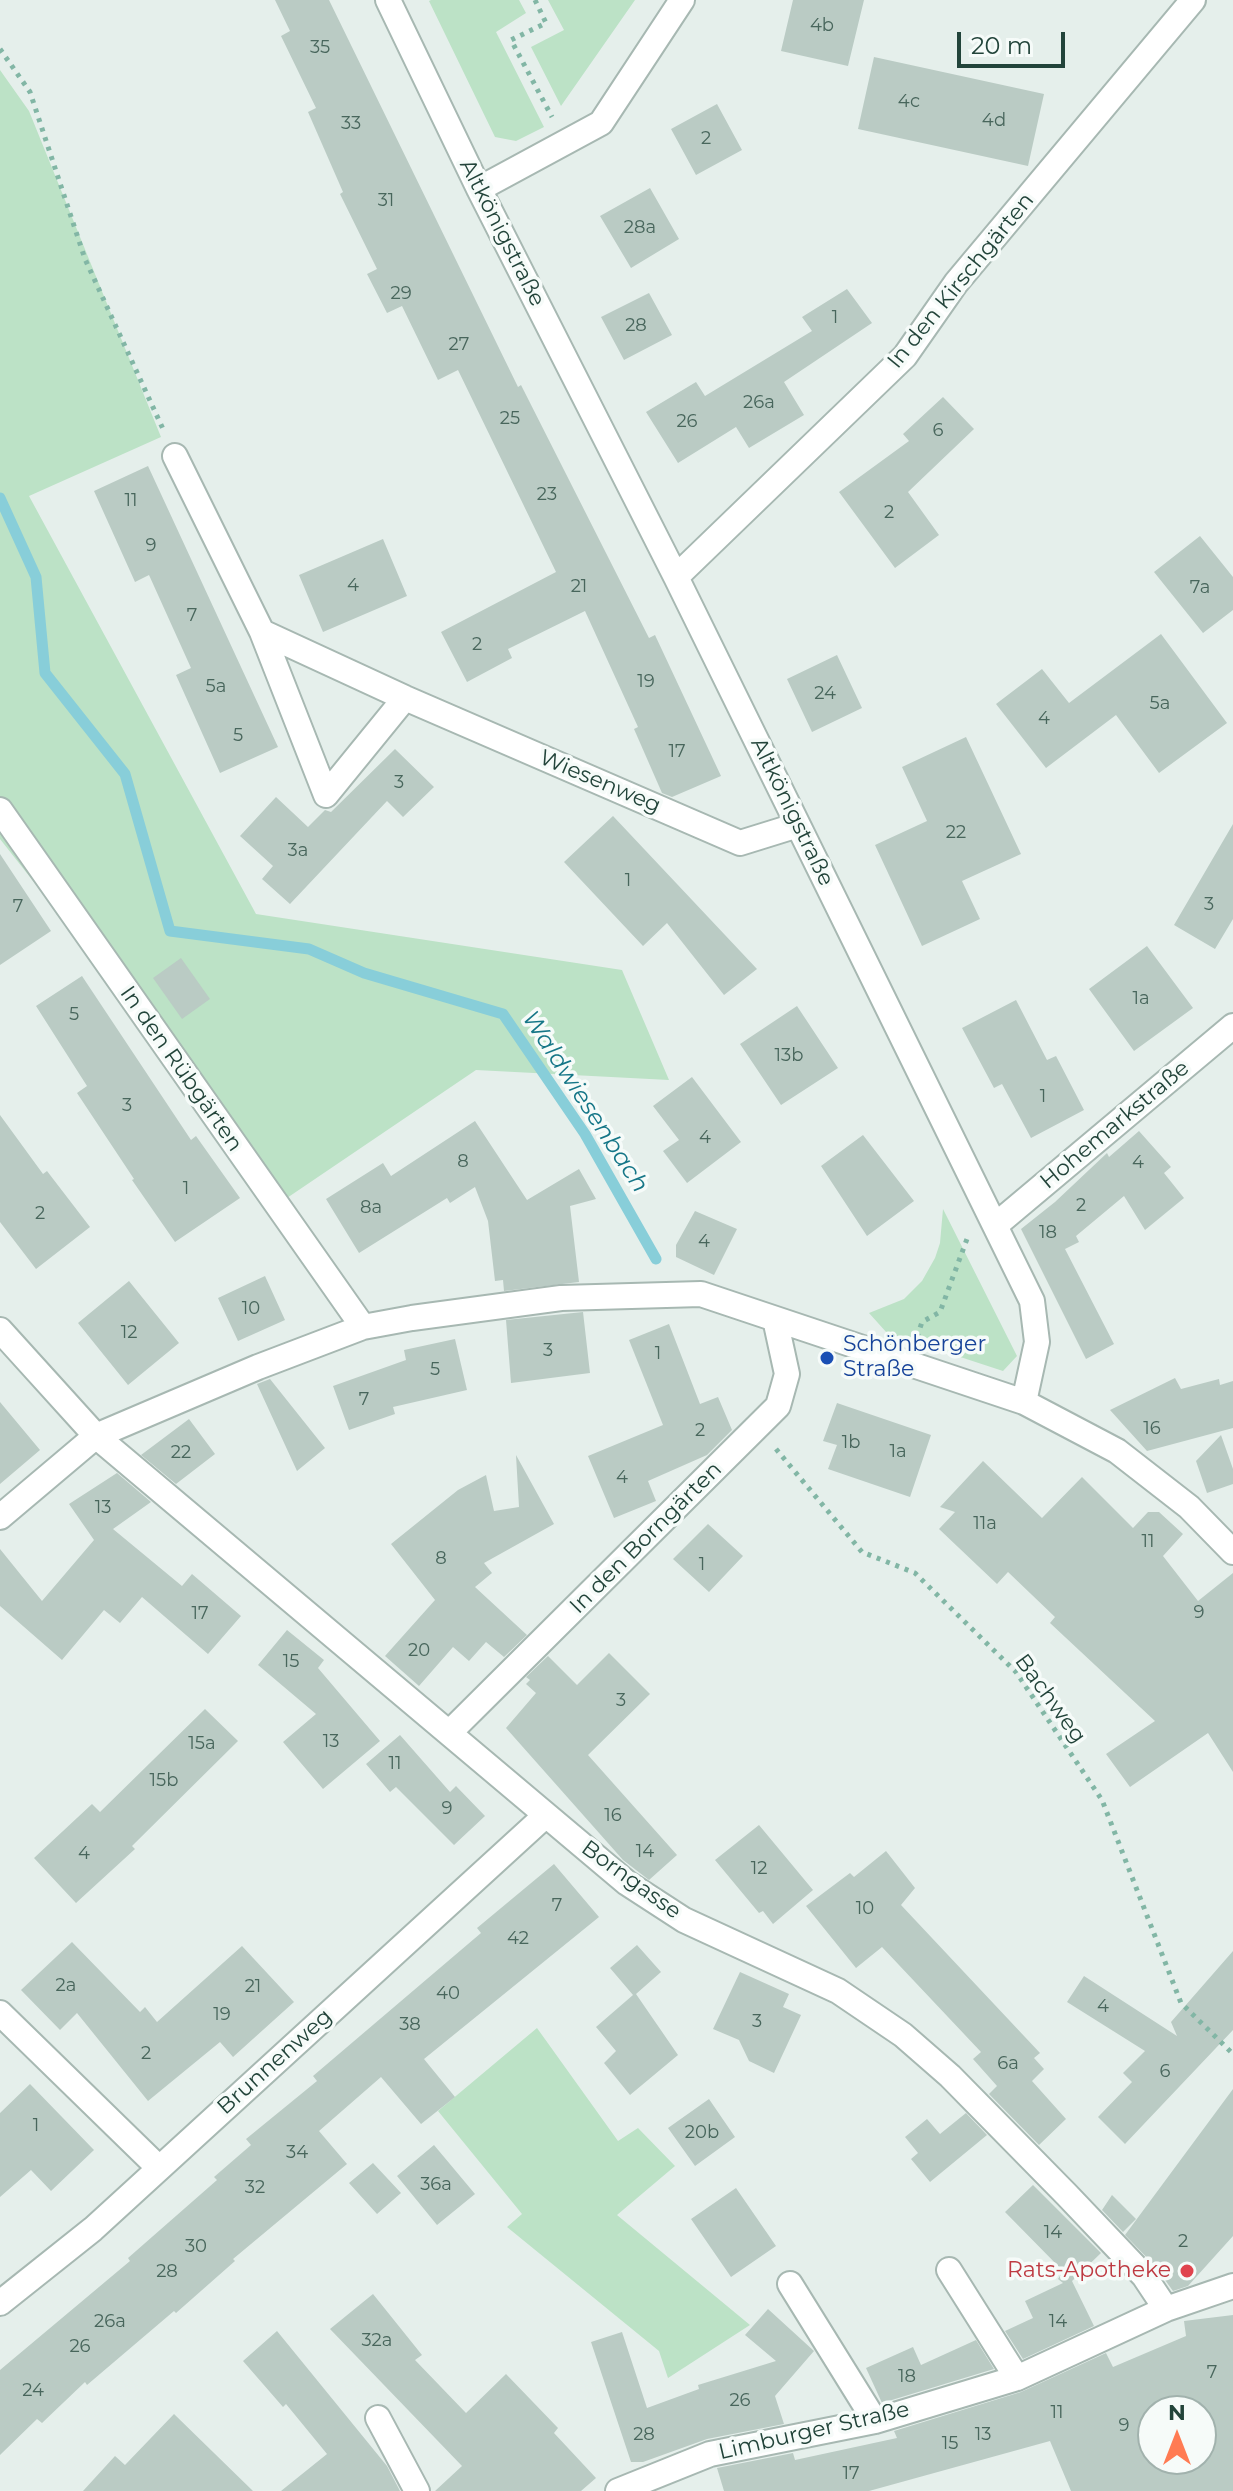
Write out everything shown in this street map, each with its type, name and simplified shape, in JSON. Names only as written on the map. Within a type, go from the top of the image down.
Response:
[{"type":"street","name":"Altkönigstraße","points":[[388,0],[479,189],[676,577],[997,1224],[1032,1301],[1037,1342],[1024,1402]]},
{"type":"street","points":[[479,189],[601,123],[682,0]]},
{"type":"street","name":"In den Kirschgärten","points":[[676,577],[905,356],[956,283],[1193,0]]},
{"type":"street","points":[[175,456],[262,632],[326,795],[405,698]]},
{"type":"street","name":"Wiesenweg","points":[[262,632],[405,698],[740,843],[798,825]]},
{"type":"street","name":"In den Rübgärten","points":[[0,810],[363,1327]]},
{"type":"street","name":"Hohemarkstraße","points":[[997,1224],[1233,1026]]},
{"type":"street","points":[[0,1517],[96,1436],[258,1367],[363,1327],[561,1298],[701,1294],[1024,1402],[1117,1451],[1189,1507],[1233,1552]]},
{"type":"street","name":"In den Borngärten","points":[[449,1733],[778,1406],[787,1374],[775,1319]]},
{"type":"street","name":"Borngasse","points":[[0,1330],[96,1436],[627,1883],[684,1920],[838,1991],[903,2035],[950,2076],[1067,2195],[1144,2276],[1166,2309]]},
{"type":"street","name":"Brunnenweg","points":[[0,2303],[93,2229],[546,1815]]},
{"type":"street","points":[[0,2013],[159,2168]]},
{"type":"street","points":[[949,2270],[1017,2378]]},
{"type":"street","points":[[790,2284],[875,2421]]},
{"type":"street","name":"Limburger Straße","points":[[618,2491],[710,2454],[875,2421],[1017,2378],[1166,2309],[1233,2286]]},
{"type":"street","points":[[378,2418],[417,2491]]},
{"type":"path","points":[[535,0],[546,23],[511,40],[566,143]]},
{"type":"path","points":[[0,49],[30,92],[85,259],[175,456]]},
{"type":"path","points":[[917,1337],[922,1322],[940,1312],[967,1238],[997,1224]]},
{"type":"path","name":"Bachweg","points":[[758,1427],[862,1552],[915,1573],[1016,1672],[1102,1800],[1181,2003],[1233,2054]]},
{"type":"green space","points":[[431,0],[519,0],[526,13],[496,32],[544,127],[516,141],[495,137]]},
{"type":"green space","points":[[548,0],[635,0],[561,106],[531,47],[564,30]]},
{"type":"green space","points":[[0,70],[29,111],[161,437],[29,496],[256,914],[622,970],[669,1080],[476,1070],[284,1200],[0,839]]},
{"type":"green space","points":[[943,1209],[1017,1356],[1003,1371],[887,1333],[869,1313],[904,1299],[922,1281],[940,1243]]},
{"type":"green space","points":[[537,2028],[618,2141],[638,2128],[675,2166],[617,2215],[750,2325],[668,2378],[659,2351],[507,2227],[522,2214],[438,2111]]},
{"type":"building","points":[[275,0],[329,0],[518,387],[521,385],[649,638],[655,635],[721,776],[672,797],[662,793],[634,729],[638,727],[585,611],[508,649],[512,658],[467,682],[441,632],[556,572],[458,370],[438,380],[402,306],[387,313],[367,274],[377,269],[340,194],[343,192],[308,112],[316,108],[281,36],[290,31]]},
{"type":"building","points":[[793,0],[864,0],[848,66],[781,51]]},
{"type":"building","points":[[874,57],[1044,94],[1028,166],[858,129]]},
{"type":"building","points":[[717,104],[742,150],[696,175],[671,129]]},
{"type":"building","points":[[650,188],[679,239],[631,268],[600,216]]},
{"type":"building","points":[[847,289],[872,323],[784,382],[804,415],[749,448],[736,427],[678,463],[646,412],[696,382],[705,396],[812,331],[802,317]]},
{"type":"building","points":[[649,293],[672,335],[624,360],[601,317]]},
{"type":"building","points":[[943,397],[974,429],[908,492],[939,535],[895,568],[839,492],[909,441],[903,434]]},
{"type":"building","points":[[148,466],[278,747],[220,773],[176,675],[191,668],[149,575],[135,582],[94,491]]},
{"type":"building","points":[[1200,536],[1233,577],[1233,610],[1203,633],[1154,572]]},
{"type":"building","points":[[383,539],[407,596],[323,632],[299,575]]},
{"type":"building","points":[[1161,634],[1227,723],[1159,773],[1116,715],[1046,768],[996,704],[1042,669],[1069,703]]},
{"type":"building","points":[[837,655],[862,708],[812,732],[787,679]]},
{"type":"building","points":[[966,737],[1021,854],[962,881],[980,919],[922,946],[875,845],[927,821],[902,767]]},
{"type":"building","points":[[395,749],[434,787],[403,817],[387,801],[290,904],[262,879],[273,866],[240,836],[276,797],[308,827],[325,810],[331,812]]},
{"type":"building","points":[[613,816],[757,969],[724,995],[667,923],[643,946],[564,862]]},
{"type":"building","points":[[1233,824],[1233,919],[1215,949],[1174,925]]},
{"type":"building","points":[[0,854],[51,931],[0,965]]},
{"type":"building","points":[[1147,946],[1193,1008],[1134,1051],[1089,989]]},
{"type":"building","points":[[181,958],[210,999],[182,1019],[153,978]]},
{"type":"building","points":[[82,976],[191,1140],[196,1136],[240,1198],[175,1242],[77,1093],[87,1086],[36,1006]]},
{"type":"building","points":[[1016,1000],[1047,1060],[1056,1056],[1084,1110],[1031,1138],[1002,1084],[994,1088],[962,1028]]},
{"type":"building","points":[[797,1006],[838,1068],[781,1105],[740,1044]]},
{"type":"building","points":[[692,1077],[741,1142],[687,1183],[663,1151],[679,1140],[653,1106]]},
{"type":"building","points":[[0,1115],[43,1174],[47,1171],[90,1227],[36,1269],[0,1222]]},
{"type":"building","points":[[475,1121],[527,1200],[579,1169],[596,1199],[570,1206],[579,1282],[504,1291],[503,1280],[495,1281],[488,1221],[475,1187],[450,1203],[447,1198],[359,1253],[326,1199],[383,1163],[391,1176]]},
{"type":"building","points":[[1139,1131],[1171,1167],[1164,1173],[1184,1198],[1145,1230],[1124,1196],[1076,1236],[1079,1242],[1065,1249],[1114,1344],[1086,1359],[1021,1229],[1107,1153],[1109,1157]]},
{"type":"building","points":[[863,1135],[914,1201],[867,1236],[821,1166]]},
{"type":"building","points":[[695,1211],[737,1229],[714,1275],[676,1257],[676,1245]]},
{"type":"building","points":[[265,1276],[285,1320],[238,1341],[218,1298]]},
{"type":"building","points":[[129,1281],[179,1343],[128,1385],[78,1323]]},
{"type":"building","points":[[583,1312],[590,1373],[511,1383],[506,1320]]},
{"type":"building","points":[[669,1324],[700,1404],[718,1397],[732,1430],[707,1455],[648,1481],[656,1501],[614,1518],[588,1456],[663,1425],[629,1340]]},
{"type":"building","points":[[455,1339],[467,1390],[393,1407],[395,1414],[349,1430],[333,1386],[406,1360],[404,1350]]},
{"type":"building","points":[[1175,1378],[1181,1389],[1219,1379],[1220,1385],[1233,1381],[1233,1428],[1147,1451],[1110,1410]]},
{"type":"building","points":[[270,1379],[325,1448],[297,1471],[257,1384]]},
{"type":"building","points":[[0,1402],[40,1450],[0,1484]]},
{"type":"building","points":[[837,1403],[931,1435],[910,1497],[828,1469],[837,1445],[823,1441]]},
{"type":"building","points":[[189,1419],[215,1454],[176,1484],[141,1455]]},
{"type":"building","points":[[1221,1435],[1233,1469],[1233,1484],[1207,1493],[1196,1461]]},
{"type":"building","points":[[516,1455],[554,1524],[484,1563],[492,1573],[475,1587],[527,1635],[504,1657],[486,1642],[469,1661],[453,1647],[419,1686],[385,1656],[435,1600],[391,1544],[458,1490],[486,1475],[494,1511],[519,1507]]},
{"type":"building","points":[[983,1461],[1042,1518],[1082,1477],[1133,1528],[1148,1512],[1159,1512],[1183,1534],[1163,1556],[1198,1601],[1233,1573],[1233,1772],[1208,1733],[1130,1787],[1106,1754],[1155,1721],[1050,1623],[1055,1617],[1008,1572],[997,1584],[939,1529],[955,1512],[940,1507]]},
{"type":"building","points":[[117,1473],[151,1502],[113,1529],[182,1586],[192,1574],[241,1616],[208,1654],[142,1597],[120,1623],[104,1610],[62,1660],[0,1606],[0,1549],[42,1601],[94,1540],[69,1504]]},
{"type":"building","points":[[708,1524],[743,1556],[709,1592],[673,1559]]},
{"type":"building","points":[[287,1630],[324,1660],[318,1668],[380,1741],[323,1789],[283,1742],[316,1714],[258,1665]]},
{"type":"building","points":[[609,1653],[650,1694],[588,1755],[677,1855],[649,1880],[623,1860],[506,1728],[536,1693],[526,1684],[530,1680],[526,1677],[548,1656],[577,1685]]},
{"type":"building","points":[[205,1709],[238,1741],[132,1846],[135,1849],[76,1903],[34,1858],[92,1804],[100,1812]]},
{"type":"building","points":[[400,1735],[450,1792],[456,1786],[485,1816],[454,1845],[396,1787],[390,1792],[366,1764]]},
{"type":"building","points":[[759,1825],[813,1890],[773,1924],[763,1911],[759,1913],[715,1860]]},
{"type":"building","points":[[886,1851],[915,1888],[901,1905],[1040,2053],[1034,2058],[1044,2069],[1032,2081],[1066,2119],[1039,2145],[989,2094],[997,2086],[973,2059],[981,2052],[882,1947],[856,1968],[806,1906],[850,1873],[854,1877]]},
{"type":"building","points":[[554,1864],[599,1917],[424,2059],[455,2097],[421,2124],[381,2077],[319,2131],[347,2164],[233,2259],[235,2261],[176,2313],[174,2311],[87,2385],[85,2382],[42,2423],[37,2419],[0,2455],[0,2370],[130,2261],[128,2258],[217,2180],[214,2177],[251,2145],[246,2139],[317,2081],[313,2076],[481,1933],[477,1928]]},
{"type":"building","points":[[72,1942],[140,2012],[145,2007],[157,2022],[242,1946],[294,2002],[233,2057],[220,2042],[148,2101],[77,2013],[60,2030],[21,1990]]},
{"type":"building","points":[[637,1945],[661,1972],[636,1994],[678,2055],[630,2095],[604,2063],[616,2051],[596,2027],[633,1995],[610,1968]]},
{"type":"building","points":[[1233,1951],[1233,2030],[1125,2144],[1098,2117],[1132,2082],[1123,2073],[1145,2051],[1067,2002],[1084,1976],[1177,2036],[1171,2022]]},
{"type":"building","points":[[740,1972],[789,1994],[783,2007],[801,2015],[774,2073],[749,2061],[739,2040],[713,2029]]},
{"type":"building","points":[[30,2084],[94,2150],[51,2191],[31,2170],[0,2197],[0,2113]]},
{"type":"building","points":[[1233,2089],[1233,2236],[1188,2286],[1173,2291],[1155,2266],[1125,2235]]},
{"type":"building","points":[[709,2099],[735,2137],[695,2166],[668,2128]]},
{"type":"building","points":[[966,2113],[987,2135],[930,2182],[911,2159],[918,2153],[905,2137],[927,2119],[940,2134]]},
{"type":"building","points":[[434,2145],[475,2194],[437,2225],[397,2176]]},
{"type":"building","points":[[373,2163],[401,2193],[377,2214],[349,2183]]},
{"type":"building","points":[[1033,2185],[1101,2253],[1072,2281],[1094,2326],[1023,2359],[1005,2331],[1033,2318],[1025,2301],[1063,2283],[1058,2279],[1063,2271],[1005,2212]]},
{"type":"building","points":[[736,2188],[776,2246],[731,2277],[691,2219]]},
{"type":"building","points":[[1112,2195],[1136,2219],[1123,2232],[1102,2210]]},
{"type":"building","points":[[373,2294],[422,2355],[415,2360],[466,2413],[506,2374],[558,2428],[554,2433],[596,2478],[581,2491],[435,2491],[462,2466],[330,2329]]},
{"type":"building","points":[[768,2309],[814,2351],[775,2396],[784,2424],[707,2439],[643,2462],[631,2462],[591,2342],[622,2332],[647,2408],[699,2389],[698,2385],[776,2361],[745,2335]]},
{"type":"building","points":[[1233,2315],[1233,2491],[1071,2491],[1050,2441],[869,2491],[724,2491],[717,2468],[793,2453],[795,2460],[897,2438],[894,2431],[1021,2392],[1106,2353],[1113,2367],[1186,2336],[1184,2321]]},
{"type":"building","points":[[277,2331],[387,2466],[400,2491],[281,2491],[327,2454],[286,2404],[283,2407],[243,2361]]},
{"type":"building","points":[[976,2340],[994,2369],[882,2403],[866,2368],[913,2347],[921,2365]]},
{"type":"building","points":[[174,2414],[253,2491],[83,2491],[115,2456],[125,2465]]},
{"type":"waterway","name":"Waldwiesenbach","points":[[0,498],[36,577],[45,673],[125,774],[170,931],[309,949],[364,973],[503,1014],[585,1134],[656,1259]]},
{"type":"place","name":"Schönberger Straße","points":[[827,1358]]},
{"type":"place","name":"Rats-Apotheke","points":[[1187,2271]]}]
